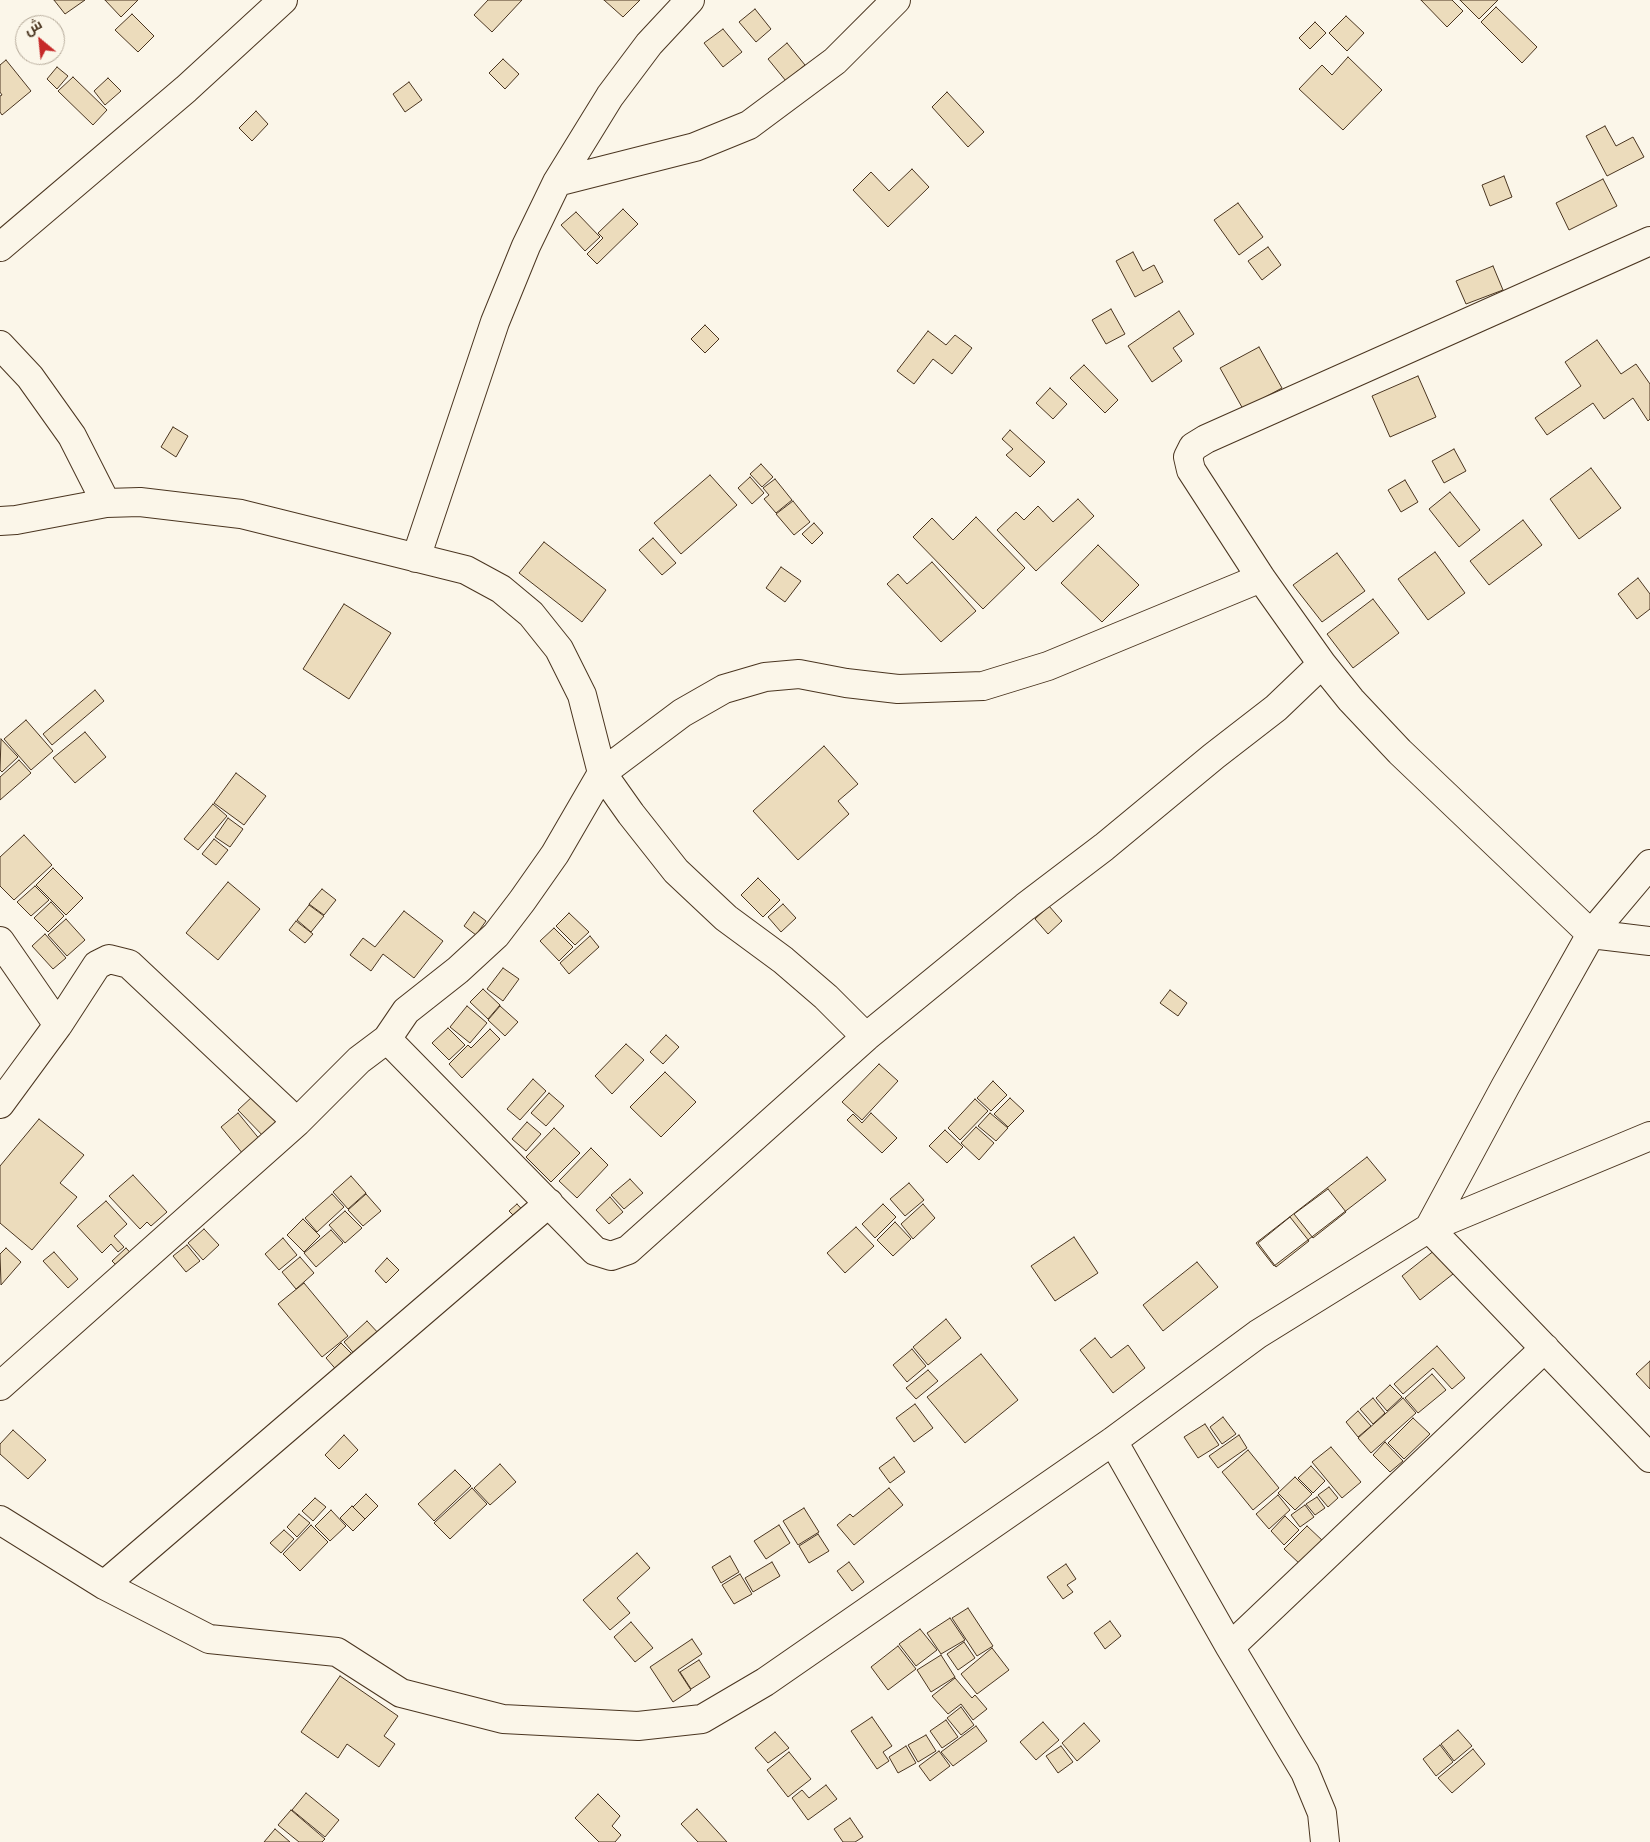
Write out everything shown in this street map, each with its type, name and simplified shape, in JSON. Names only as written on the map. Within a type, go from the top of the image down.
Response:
[{"type":"street","points":[[0,247],[186,89],[283,0]]},
{"type":"street","points":[[416,558],[495,322],[526,246],[558,182],[610,96],[649,44],[690,0]]},
{"type":"street","points":[[558,182],[695,146],[749,125],[834,61],[896,0]]},
{"type":"street","points":[[1650,241],[1192,447],[1188,457],[1191,470],[1261,578],[1350,700],[1400,752],[1591,934],[1650,941]]},
{"type":"street","points":[[0,345],[30,376],[72,436],[106,503]]},
{"type":"street","points":[[0,521],[25,519],[106,503],[140,502],[241,514],[466,570],[501,589],[531,614],[559,649],[582,695],[602,774],[676,871],[726,918],[783,960],[819,991],[866,1037]]},
{"type":"street","points":[[0,1386],[296,1122],[359,1060],[387,1039],[406,1011],[458,970],[496,935],[554,854],[602,774],[682,713],[724,689],[765,677],[799,674],[846,683],[898,689],[983,686],[1048,666],[1261,578]]},
{"type":"street","points":[[387,1039],[595,1251],[611,1256],[628,1250],[866,1037],[1025,906],[1104,847],[1201,766],[1276,708],[1322,664]]},
{"type":"street","points":[[1430,1228],[1591,934],[1650,864]]},
{"type":"street","points":[[1,945],[58,1025]]},
{"type":"street","points":[[0,1104],[58,1025],[97,966],[109,959],[129,964],[296,1122]]},
{"type":"street","points":[[0,1520],[104,1585],[209,1639],[337,1652],[401,1693],[503,1719],[638,1726],[702,1719],[766,1682],[1112,1442],[1258,1334],[1430,1228],[1650,1136]]},
{"type":"street","points":[[104,1585],[549,1203]]},
{"type":"street","points":[[1430,1228],[1650,1458]]},
{"type":"street","points":[[1230,1647],[1545,1348]]},
{"type":"street","points":[[1112,1442],[1230,1647],[1305,1772],[1322,1813],[1326,1842]]},
{"type":"building","points":[[54,0],[85,0],[65,14]]},
{"type":"building","points":[[105,0],[138,0],[121,17]]},
{"type":"building","points":[[488,0],[522,0],[492,32],[474,15]]},
{"type":"building","points":[[604,0],[640,0],[623,17]]},
{"type":"building","points":[[1421,0],[1452,0],[1463,11],[1447,27]]},
{"type":"building","points":[[1460,0],[1498,0],[1479,19]]},
{"type":"building","points":[[1496,7],[1537,47],[1522,63],[1481,22]]},
{"type":"building","points":[[755,9],[771,29],[756,42],[739,22]]},
{"type":"building","points":[[132,14],[154,36],[138,52],[115,30]]},
{"type":"building","points":[[1346,16],[1364,33],[1347,51],[1329,33]]},
{"type":"building","points":[[1315,22],[1326,33],[1310,49],[1299,38]]},
{"type":"building","points":[[723,29],[742,52],[723,67],[704,43]]},
{"type":"building","points":[[787,43],[805,65],[786,81],[768,59]]},
{"type":"building","points":[[1348,57],[1382,90],[1343,130],[1299,89],[1322,65],[1332,75]]},
{"type":"building","points":[[503,59],[519,74],[505,89],[489,73]]},
{"type":"building","points":[[6,60],[31,91],[2,115],[0,112],[0,96],[2,95],[0,92],[0,65]]},
{"type":"building","points":[[57,67],[68,76],[57,89],[47,79]]},
{"type":"building","points":[[73,77],[107,110],[93,125],[58,91]]},
{"type":"building","points":[[108,78],[121,91],[105,105],[94,91]]},
{"type":"building","points":[[409,82],[422,100],[405,112],[393,94]]},
{"type":"building","points":[[947,92],[984,132],[968,147],[932,107]]},
{"type":"building","points":[[256,111],[268,124],[252,141],[239,128]]},
{"type":"building","points":[[1605,126],[1616,146],[1633,137],[1644,157],[1607,176],[1586,136]]},
{"type":"building","points":[[912,169],[929,187],[888,227],[853,190],[871,172],[889,191]]},
{"type":"building","points":[[1504,176],[1512,197],[1490,206],[1482,185]]},
{"type":"building","points":[[1603,179],[1617,206],[1569,230],[1556,203]]},
{"type":"building","points":[[1238,203],[1263,237],[1239,255],[1214,220]]},
{"type":"building","points":[[623,209],[638,224],[597,264],[587,254],[603,238],[598,233]]},
{"type":"building","points":[[576,212],[600,237],[585,251],[561,225]]},
{"type":"building","points":[[1268,247],[1281,265],[1262,280],[1248,261]]},
{"type":"building","points":[[1133,252],[1143,271],[1154,265],[1163,282],[1135,297],[1116,261]]},
{"type":"building","points":[[1493,266],[1503,290],[1466,304],[1456,281]]},
{"type":"building","points":[[1111,309],[1125,334],[1106,344],[1092,320]]},
{"type":"building","points":[[1179,311],[1194,334],[1173,348],[1182,361],[1152,382],[1128,346]]},
{"type":"building","points":[[705,325],[719,339],[705,353],[691,339]]},
{"type":"building","points":[[928,331],[946,345],[955,335],[972,348],[952,374],[933,359],[914,384],[897,371]]},
{"type":"building","points":[[1597,340],[1621,374],[1636,364],[1650,384],[1650,419],[1648,421],[1633,398],[1604,419],[1593,403],[1547,435],[1535,418],[1581,386],[1565,362]]},
{"type":"building","points":[[1259,347],[1282,388],[1243,409],[1220,368]]},
{"type":"building","points":[[1084,365],[1118,400],[1105,413],[1070,378]]},
{"type":"building","points":[[1418,376],[1436,417],[1390,437],[1372,396]]},
{"type":"building","points":[[1050,388],[1067,404],[1053,419],[1036,403]]},
{"type":"building","points":[[173,427],[188,436],[176,457],[161,447]]},
{"type":"building","points":[[1010,430],[1045,462],[1030,477],[1006,455],[1013,449],[1002,439]]},
{"type":"building","points":[[1454,449],[1466,471],[1444,483],[1432,461]]},
{"type":"building","points":[[761,464],[773,477],[762,487],[750,474]]},
{"type":"building","points":[[1591,468],[1621,508],[1579,539],[1550,499]]},
{"type":"building","points":[[710,475],[737,505],[681,554],[654,523]]},
{"type":"building","points":[[750,477],[764,493],[752,504],[738,488]]},
{"type":"building","points":[[775,479],[792,500],[776,513],[764,499],[769,495],[763,488]]},
{"type":"building","points":[[1405,480],[1418,502],[1401,512],[1388,490]]},
{"type":"building","points":[[1450,492],[1480,530],[1459,547],[1429,509]]},
{"type":"building","points":[[1078,499],[1094,516],[1036,571],[997,530],[1016,512],[1024,520],[1038,506],[1053,522]]},
{"type":"building","points":[[793,501],[810,522],[794,535],[776,514]]},
{"type":"building","points":[[976,517],[1025,568],[983,609],[913,537],[932,518],[953,540]]},
{"type":"building","points":[[1523,520],[1542,545],[1489,585],[1470,561]]},
{"type":"building","points":[[814,523],[823,533],[812,544],[802,534]]},
{"type":"building","points":[[653,538],[676,563],[662,575],[639,550]]},
{"type":"building","points":[[544,542],[606,590],[582,622],[519,573]]},
{"type":"building","points":[[1098,545],[1139,585],[1102,622],[1061,583]]},
{"type":"building","points":[[1435,552],[1465,593],[1428,620],[1398,579]]},
{"type":"building","points":[[1337,553],[1365,591],[1322,622],[1293,585]]},
{"type":"building","points":[[932,562],[976,611],[941,642],[887,584],[898,574],[907,584]]},
{"type":"building","points":[[781,567],[801,581],[785,602],[766,588]]},
{"type":"building","points":[[1638,578],[1650,594],[1650,609],[1637,619],[1618,594]]},
{"type":"building","points":[[1373,599],[1399,633],[1353,668],[1327,634]]},
{"type":"building","points":[[344,604],[391,633],[349,699],[303,669]]},
{"type":"building","points":[[95,690],[104,701],[52,745],[43,734]]},
{"type":"building","points":[[26,720],[53,751],[31,770],[4,739]]},
{"type":"building","points":[[85,732],[106,757],[75,783],[53,758]]},
{"type":"building","points":[[1,739],[18,757],[2,772],[0,770]]},
{"type":"building","points":[[824,746],[858,784],[838,801],[849,814],[798,860],[753,811]]},
{"type":"building","points":[[19,760],[31,773],[0,800],[0,777]]},
{"type":"building","points":[[236,773],[266,796],[244,825],[214,803]]},
{"type":"building","points":[[213,804],[227,816],[198,850],[184,839]]},
{"type":"building","points":[[228,818],[243,829],[230,847],[215,837]]},
{"type":"building","points":[[24,835],[52,865],[14,900],[0,886],[0,857]]},
{"type":"building","points":[[214,839],[228,850],[216,865],[202,854]]},
{"type":"building","points":[[53,868],[83,898],[66,915],[36,885]]},
{"type":"building","points":[[758,878],[780,900],[763,917],[741,895]]},
{"type":"building","points":[[228,882],[260,909],[218,960],[186,933]]},
{"type":"building","points":[[35,886],[49,900],[31,916],[17,902]]},
{"type":"building","points":[[322,889],[336,900],[324,915],[309,904]]},
{"type":"building","points":[[51,902],[64,916],[48,932],[34,918]]},
{"type":"building","points":[[783,904],[796,918],[781,932],[768,917]]},
{"type":"building","points":[[309,905],[324,916],[311,932],[297,920]]},
{"type":"building","points":[[1049,906],[1062,921],[1048,934],[1035,919]]},
{"type":"building","points":[[404,911],[443,941],[414,978],[383,954],[371,971],[350,955],[363,938],[375,947]]},
{"type":"building","points":[[474,912],[486,921],[476,935],[464,926]]},
{"type":"building","points":[[569,913],[589,932],[575,945],[556,926]]},
{"type":"building","points":[[66,919],[85,940],[67,956],[48,935]]},
{"type":"building","points":[[296,921],[313,934],[305,943],[289,930]]},
{"type":"building","points":[[554,928],[573,947],[559,961],[540,941]]},
{"type":"building","points":[[45,934],[66,958],[53,969],[32,946]]},
{"type":"building","points":[[590,936],[599,947],[569,974],[560,963]]},
{"type":"building","points":[[503,968],[519,979],[503,1001],[487,989]]},
{"type":"building","points":[[483,989],[500,1005],[488,1019],[470,1002]]},
{"type":"building","points":[[1170,990],[1187,1003],[1178,1016],[1160,1003]]},
{"type":"building","points":[[467,1006],[487,1023],[470,1043],[450,1027]]},
{"type":"building","points":[[500,1006],[518,1022],[505,1036],[488,1020]]},
{"type":"building","points":[[448,1028],[465,1045],[449,1060],[432,1043]]},
{"type":"building","points":[[490,1029],[500,1039],[462,1078],[449,1064],[468,1045],[471,1048]]},
{"type":"building","points":[[666,1035],[679,1047],[663,1064],[650,1052]]},
{"type":"building","points":[[626,1044],[644,1060],[612,1094],[595,1076]]},
{"type":"building","points":[[879,1064],[898,1081],[862,1120],[842,1102]]},
{"type":"building","points":[[665,1072],[696,1102],[661,1137],[630,1107]]},
{"type":"building","points":[[533,1079],[546,1091],[520,1120],[507,1109]]},
{"type":"building","points":[[993,1081],[1007,1095],[991,1111],[977,1098]]},
{"type":"building","points":[[549,1093],[564,1106],[546,1126],[531,1113]]},
{"type":"building","points":[[253,1096],[282,1125],[267,1140],[238,1110]]},
{"type":"building","points":[[1010,1098],[1024,1111],[1008,1127],[994,1114]]},
{"type":"building","points":[[975,1099],[988,1111],[960,1140],[948,1128]]},
{"type":"building","points":[[238,1113],[261,1141],[243,1154],[221,1127]]},
{"type":"building","points":[[871,1113],[897,1138],[882,1153],[847,1120],[853,1114],[862,1123]]},
{"type":"building","points":[[990,1113],[1008,1128],[996,1141],[978,1126]]},
{"type":"building","points":[[39,1119],[84,1155],[60,1183],[77,1197],[32,1250],[0,1223],[0,1166]]},
{"type":"building","points":[[527,1122],[541,1134],[526,1151],[512,1139]]},
{"type":"building","points":[[976,1127],[994,1143],[979,1160],[961,1143]]},
{"type":"building","points":[[554,1128],[580,1153],[551,1182],[526,1157]]},
{"type":"building","points":[[945,1130],[963,1147],[947,1163],[929,1146]]},
{"type":"building","points":[[591,1148],[608,1165],[577,1198],[559,1181]]},
{"type":"building","points":[[1367,1157],[1386,1180],[1274,1266],[1256,1243]]},
{"type":"building","points":[[133,1175],[167,1212],[151,1226],[147,1222],[140,1229],[109,1196]]},
{"type":"building","points":[[351,1176],[366,1193],[348,1209],[333,1192]]},
{"type":"building","points":[[630,1179],[643,1193],[624,1209],[611,1195]]},
{"type":"building","points":[[909,1183],[924,1200],[905,1216],[890,1199]]},
{"type":"building","points":[[1328,1189],[1346,1212],[1313,1238],[1294,1214]]},
{"type":"building","points":[[332,1194],[344,1207],[317,1232],[305,1218]]},
{"type":"building","points":[[366,1194],[381,1211],[363,1226],[348,1210]]},
{"type":"building","points":[[610,1197],[623,1212],[609,1224],[596,1210]]},
{"type":"building","points":[[106,1201],[127,1224],[114,1236],[124,1247],[118,1252],[111,1244],[102,1253],[77,1226]]},
{"type":"building","points":[[517,1204],[529,1217],[522,1224],[509,1211]]},
{"type":"building","points":[[883,1204],[896,1217],[875,1238],[862,1224]]},
{"type":"building","points":[[923,1204],[935,1218],[913,1239],[901,1224]]},
{"type":"building","points":[[345,1211],[362,1228],[345,1243],[329,1225]]},
{"type":"building","points":[[1290,1217],[1309,1241],[1276,1267],[1258,1243]]},
{"type":"building","points":[[303,1219],[320,1236],[304,1252],[287,1235]]},
{"type":"building","points":[[895,1222],[911,1239],[893,1256],[877,1240]]},
{"type":"building","points":[[856,1227],[874,1246],[845,1273],[827,1253]]},
{"type":"building","points":[[204,1229],[219,1245],[203,1260],[188,1243]]},
{"type":"building","points":[[331,1230],[343,1243],[316,1267],[304,1253]]},
{"type":"building","points":[[1074,1237],[1098,1273],[1055,1301],[1031,1266]]},
{"type":"building","points":[[283,1238],[297,1255],[279,1270],[265,1254]]},
{"type":"building","points":[[187,1245],[200,1261],[186,1272],[173,1256]]},
{"type":"building","points":[[6,1248],[21,1262],[1,1285],[0,1254]]},
{"type":"building","points":[[126,1248],[137,1260],[123,1272],[112,1261]]},
{"type":"building","points":[[1435,1250],[1453,1274],[1420,1300],[1402,1276]]},
{"type":"building","points":[[54,1252],[78,1279],[68,1288],[43,1261]]},
{"type":"building","points":[[300,1257],[314,1273],[296,1289],[282,1272]]},
{"type":"building","points":[[387,1258],[399,1270],[386,1283],[375,1271]]},
{"type":"building","points":[[1197,1262],[1218,1287],[1163,1331],[1143,1305]]},
{"type":"building","points":[[304,1283],[348,1336],[322,1357],[278,1304]]},
{"type":"building","points":[[946,1319],[961,1338],[928,1365],[913,1347]]},
{"type":"building","points":[[367,1321],[381,1336],[357,1357],[344,1342]]},
{"type":"building","points":[[1095,1338],[1111,1358],[1128,1345],[1145,1368],[1113,1393],[1080,1350]]},
{"type":"building","points":[[341,1343],[356,1358],[340,1374],[326,1358]]},
{"type":"building","points":[[1437,1346],[1465,1378],[1452,1389],[1433,1368],[1403,1394],[1394,1384]]},
{"type":"building","points":[[912,1349],[926,1366],[907,1382],[893,1365]]},
{"type":"building","points":[[981,1354],[1018,1400],[965,1443],[927,1397]]},
{"type":"building","points":[[1650,1361],[1650,1389],[1636,1374]]},
{"type":"building","points":[[928,1370],[938,1381],[916,1399],[906,1388]]},
{"type":"building","points":[[1432,1374],[1446,1390],[1418,1413],[1405,1398]]},
{"type":"building","points":[[1390,1385],[1402,1397],[1387,1411],[1376,1398]]},
{"type":"building","points":[[1373,1398],[1385,1413],[1373,1424],[1360,1409]]},
{"type":"building","points":[[1403,1398],[1416,1413],[1371,1453],[1358,1438]]},
{"type":"building","points":[[915,1404],[933,1428],[914,1442],[896,1418]]},
{"type":"building","points":[[1358,1411],[1371,1426],[1358,1437],[1346,1422]]},
{"type":"building","points":[[1223,1417],[1236,1434],[1222,1444],[1210,1427]]},
{"type":"building","points":[[1413,1418],[1430,1434],[1404,1459],[1388,1443]]},
{"type":"building","points":[[1205,1424],[1219,1445],[1198,1458],[1184,1437]]},
{"type":"building","points":[[13,1430],[46,1460],[28,1479],[0,1454],[0,1444]]},
{"type":"building","points":[[344,1435],[358,1450],[339,1469],[325,1455]]},
{"type":"building","points":[[1239,1435],[1247,1448],[1218,1468],[1209,1456]]},
{"type":"building","points":[[1385,1442],[1403,1461],[1390,1472],[1373,1455]]},
{"type":"building","points":[[1331,1447],[1361,1482],[1342,1498],[1312,1462]]},
{"type":"building","points":[[1248,1450],[1279,1488],[1253,1510],[1222,1472]]},
{"type":"building","points":[[894,1457],[905,1472],[890,1483],[879,1468]]},
{"type":"building","points":[[500,1464],[516,1482],[490,1505],[474,1488]]},
{"type":"building","points":[[1311,1466],[1325,1481],[1313,1493],[1298,1478]]},
{"type":"building","points":[[455,1470],[471,1486],[434,1521],[418,1504]]},
{"type":"building","points":[[1295,1477],[1312,1494],[1295,1510],[1278,1493]]},
{"type":"building","points":[[1329,1487],[1338,1498],[1328,1507],[1318,1495]]},
{"type":"building","points":[[472,1488],[487,1504],[450,1539],[434,1523]]},
{"type":"building","points":[[889,1488],[903,1505],[854,1545],[837,1525],[850,1514],[853,1517]]},
{"type":"building","points":[[366,1494],[378,1506],[365,1519],[353,1507]]},
{"type":"building","points":[[1278,1495],[1290,1510],[1269,1529],[1256,1514]]},
{"type":"building","points":[[1317,1497],[1325,1508],[1315,1515],[1306,1504]]},
{"type":"building","points":[[315,1498],[326,1507],[313,1521],[302,1511]]},
{"type":"building","points":[[1305,1505],[1314,1517],[1300,1527],[1291,1515]]},
{"type":"building","points":[[352,1506],[365,1519],[353,1531],[340,1518]]},
{"type":"building","points":[[804,1508],[819,1532],[798,1545],[783,1521]]},
{"type":"building","points":[[331,1510],[346,1526],[330,1541],[315,1526]]},
{"type":"building","points":[[299,1514],[310,1523],[297,1537],[287,1527]]},
{"type":"building","points":[[1285,1516],[1299,1530],[1284,1545],[1271,1531]]},
{"type":"building","points":[[311,1525],[328,1542],[300,1571],[283,1554]]},
{"type":"building","points":[[779,1525],[790,1543],[766,1559],[754,1541]]},
{"type":"building","points":[[1307,1526],[1324,1542],[1301,1565],[1284,1549]]},
{"type":"building","points":[[284,1530],[294,1539],[281,1553],[270,1543]]},
{"type":"building","points":[[818,1534],[829,1551],[809,1563],[799,1546]]},
{"type":"building","points":[[637,1553],[650,1568],[617,1598],[630,1613],[610,1630],[583,1600]]},
{"type":"building","points":[[730,1556],[739,1572],[721,1583],[712,1567]]},
{"type":"building","points":[[772,1562],[780,1576],[753,1592],[745,1578]]},
{"type":"building","points":[[849,1562],[864,1582],[852,1591],[837,1571]]},
{"type":"building","points":[[1066,1564],[1076,1579],[1067,1585],[1073,1592],[1063,1599],[1047,1577]]},
{"type":"building","points":[[740,1574],[752,1594],[734,1604],[722,1585]]},
{"type":"building","points":[[968,1608],[993,1646],[977,1656],[952,1618]]},
{"type":"building","points":[[950,1618],[965,1640],[941,1654],[927,1633]]},
{"type":"building","points":[[1110,1621],[1121,1636],[1105,1649],[1094,1633]]},
{"type":"building","points":[[631,1622],[653,1648],[635,1662],[614,1637]]},
{"type":"building","points":[[920,1629],[937,1650],[916,1666],[899,1644]]},
{"type":"building","points":[[692,1639],[702,1654],[678,1670],[691,1690],[673,1702],[650,1667]]},
{"type":"building","points":[[964,1642],[975,1658],[958,1670],[947,1654]]},
{"type":"building","points":[[898,1646],[916,1669],[888,1690],[871,1667]]},
{"type":"building","points":[[992,1648],[1009,1670],[977,1694],[961,1674]]},
{"type":"building","points":[[941,1655],[955,1677],[931,1692],[917,1670]]},
{"type":"building","points":[[699,1660],[710,1677],[691,1689],[680,1672]]},
{"type":"building","points":[[340,1676],[398,1716],[384,1736],[395,1744],[379,1767],[347,1744],[338,1758],[301,1732]]},
{"type":"building","points":[[955,1678],[972,1698],[975,1695],[987,1709],[973,1720],[961,1704],[948,1714],[932,1696]]},
{"type":"building","points":[[961,1707],[974,1725],[961,1735],[947,1718]]},
{"type":"building","points":[[872,1717],[892,1746],[883,1752],[889,1761],[877,1769],[851,1731]]},
{"type":"building","points":[[946,1720],[958,1737],[942,1748],[930,1731]]},
{"type":"building","points":[[1043,1722],[1059,1740],[1036,1760],[1020,1742]]},
{"type":"building","points":[[1084,1723],[1100,1741],[1077,1761],[1062,1743]]},
{"type":"building","points":[[976,1726],[987,1741],[953,1766],[941,1752]]},
{"type":"building","points":[[1458,1730],[1472,1746],[1454,1761],[1441,1744]]},
{"type":"building","points":[[775,1732],[789,1748],[768,1763],[755,1748]]},
{"type":"building","points":[[926,1735],[936,1751],[918,1762],[908,1745]]},
{"type":"building","points":[[1440,1745],[1453,1762],[1436,1776],[1423,1759]]},
{"type":"building","points":[[906,1746],[916,1763],[898,1773],[889,1757]]},
{"type":"building","points":[[1061,1746],[1073,1762],[1058,1773],[1046,1756]]},
{"type":"building","points":[[1473,1749],[1485,1764],[1452,1793],[1438,1778]]},
{"type":"building","points":[[939,1751],[950,1766],[930,1781],[919,1766]]},
{"type":"building","points":[[789,1752],[811,1779],[788,1797],[767,1770]]},
{"type":"building","points":[[826,1785],[837,1799],[808,1820],[792,1798],[802,1790],[809,1798]]},
{"type":"building","points":[[306,1793],[339,1820],[325,1837],[292,1810]]},
{"type":"building","points":[[598,1794],[620,1816],[612,1826],[621,1835],[615,1842],[599,1842],[575,1818]]},
{"type":"building","points":[[697,1809],[727,1842],[698,1842],[681,1824]]},
{"type":"building","points":[[291,1810],[325,1839],[322,1842],[299,1842],[278,1825]]},
{"type":"building","points":[[850,1818],[863,1837],[855,1842],[843,1842],[834,1829]]},
{"type":"building","points":[[275,1829],[290,1842],[264,1842]]}]
